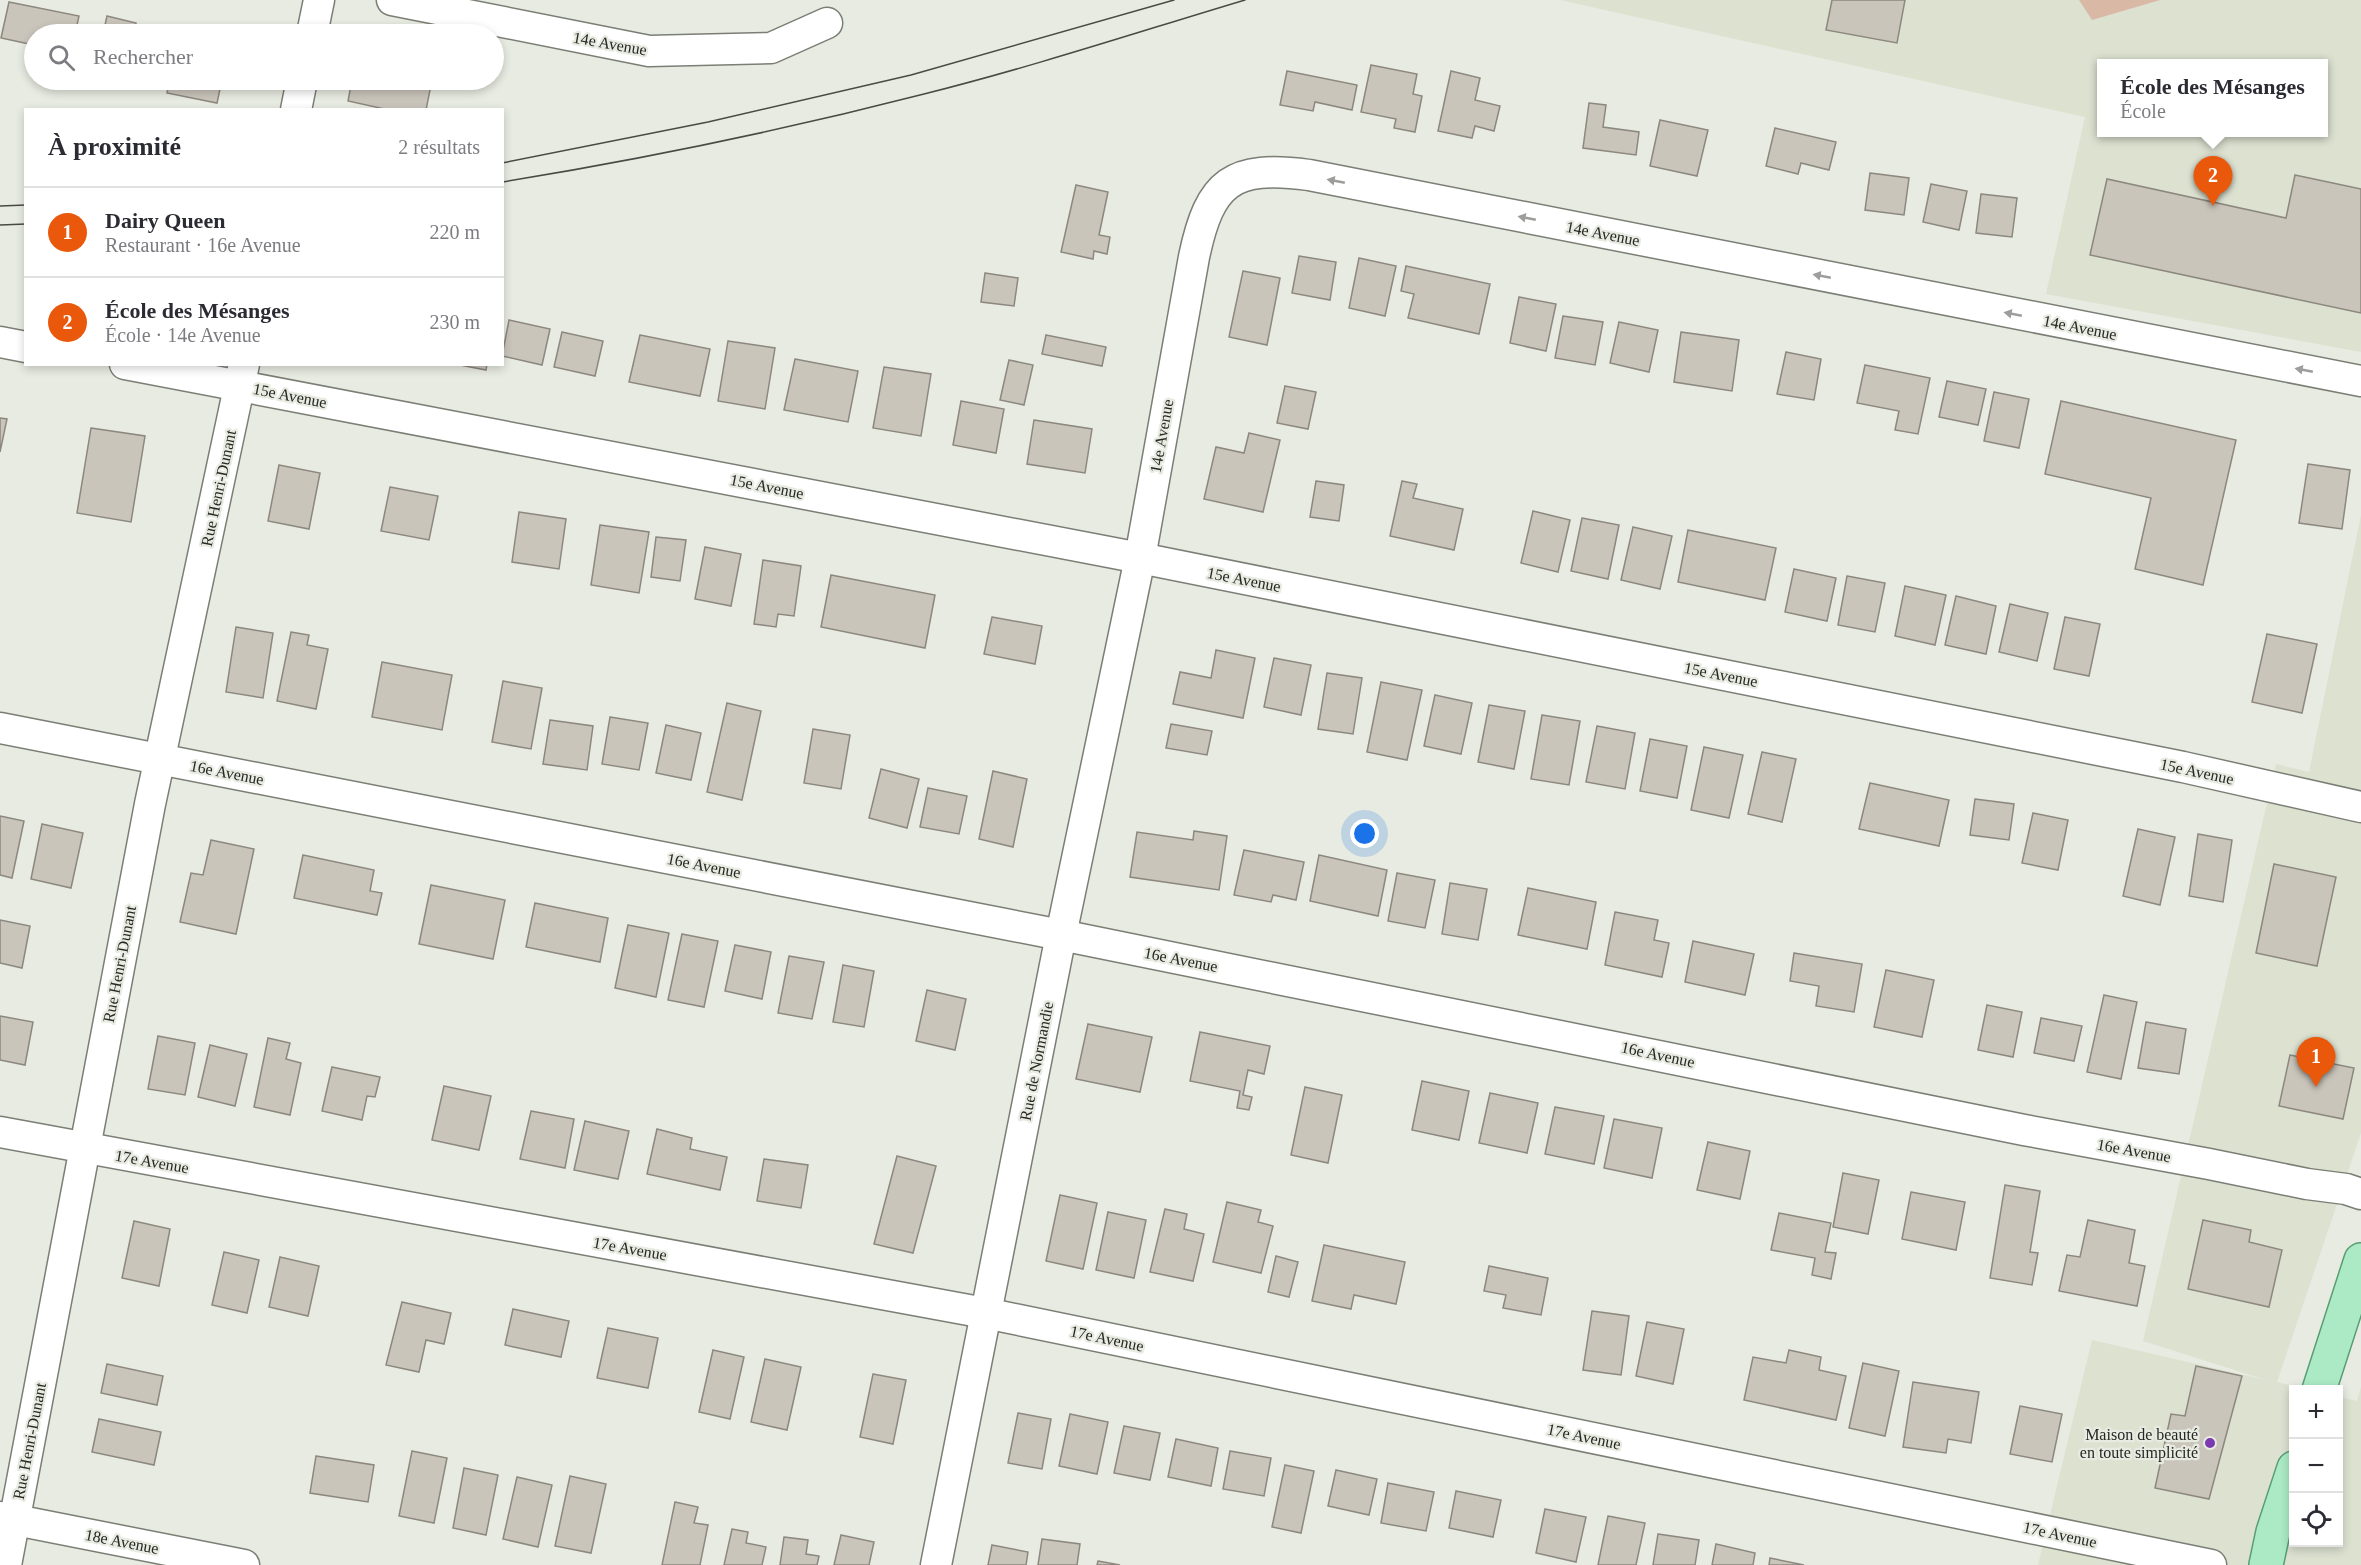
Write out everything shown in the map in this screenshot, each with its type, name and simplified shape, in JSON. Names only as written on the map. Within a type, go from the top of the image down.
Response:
[{"type":"main road","points":[[2320,1385],[2361,1260]]},
{"type":"main road","points":[[2266,1565],[2273,1532],[2289,1483]]},
{"type":"street","points":[[314,24],[319,0]]},
{"type":"street","name":"14e Avenue","points":[[392,0],[649,51],[771,48],[827,23]]},
{"type":"street","points":[[296,108],[300,90]]},
{"type":"street","name":"14e Avenue","points":[[1140,558],[1200,230],[1210,204],[1218,192],[1240,177],[1255,172],[1309,175],[2361,381]]},
{"type":"street","points":[[0,342],[24,347]]},
{"type":"street","name":"15e Avenue","points":[[146,366],[242,375],[2171,765],[2361,807]]},
{"type":"street","name":"Rue Henri-Dunant","points":[[6,1565],[7,1518],[84,1149],[160,760],[242,375]]},
{"type":"street","name":"Rue de Normandie","points":[[936,1565],[1061,935],[1140,558]]},
{"type":"street","name":"16e Avenue","points":[[0,728],[1061,935],[2024,1130],[2307,1184],[2346,1189],[2361,1194]]},
{"type":"street","name":"17e Avenue","points":[[0,1132],[985,1313],[2211,1565]]},
{"type":"street","name":"18e Avenue","points":[[7,1518],[244,1565]]},
{"type":"shaded area","points":[[1560,0],[2361,0],[2361,352],[2046,294],[2085,117]]},
{"type":"shaded area","points":[[2079,0],[2160,0],[2092,20]]},
{"type":"shaded area","points":[[2361,515],[2361,1133],[2277,1382],[2289,1385],[2289,1547],[2343,1547],[2343,1398],[2357,1401],[2361,1387],[2361,1565],[2038,1565],[2092,1340],[2266,1380],[2143,1341],[2276,764],[2309,772]]},
{"type":"building","points":[[1832,0],[1905,0],[1897,43],[1826,30]]},
{"type":"building","points":[[9,2],[79,16],[77,24],[24,24],[24,43],[1,38]]},
{"type":"building","points":[[107,16],[136,23],[136,24],[105,24]]},
{"type":"building","points":[[1371,65],[1417,74],[1413,94],[1422,96],[1415,132],[1394,128],[1396,119],[1361,112]]},
{"type":"building","points":[[1287,71],[1357,85],[1352,110],[1315,102],[1313,111],[1280,105]]},
{"type":"building","points":[[1451,71],[1480,78],[1475,100],[1500,106],[1494,131],[1475,126],[1472,138],[1438,131]]},
{"type":"building","points":[[168,90],[220,90],[217,103],[167,93]]},
{"type":"building","points":[[350,90],[430,90],[426,108],[380,108],[348,101]]},
{"type":"building","points":[[1589,103],[1606,105],[1603,127],[1639,132],[1636,155],[1583,148]]},
{"type":"building","points":[[1660,120],[1708,130],[1697,176],[1650,166]]},
{"type":"building","points":[[1775,128],[1836,142],[1829,170],[1801,163],[1798,174],[1766,166]]},
{"type":"building","points":[[1870,173],[1909,178],[1904,215],[1865,210]]},
{"type":"building","points":[[2295,175],[2361,189],[2361,313],[2090,255],[2107,179],[2286,218]]},
{"type":"building","points":[[1931,184],[1967,191],[1959,230],[1923,222]]},
{"type":"building","points":[[1076,185],[1108,192],[1099,235],[1110,237],[1107,254],[1094,251],[1093,259],[1061,252]]},
{"type":"building","points":[[1981,194],[2017,198],[2012,237],[1976,233]]},
{"type":"building","points":[[1299,256],[1336,262],[1330,300],[1292,293]]},
{"type":"building","points":[[1359,258],[1396,266],[1385,316],[1349,308]]},
{"type":"building","points":[[1406,266],[1490,284],[1479,334],[1408,318],[1414,294],[1401,291]]},
{"type":"building","points":[[1243,271],[1280,278],[1267,345],[1229,337]]},
{"type":"building","points":[[985,273],[1018,278],[1014,306],[981,302]]},
{"type":"building","points":[[1519,297],[1556,304],[1546,351],[1510,343]]},
{"type":"building","points":[[1563,316],[1603,322],[1595,365],[1555,358]]},
{"type":"building","points":[[509,320],[550,329],[542,365],[504,356]]},
{"type":"building","points":[[1619,322],[1658,330],[1649,372],[1610,363]]},
{"type":"building","points":[[562,332],[603,341],[595,376],[554,367]]},
{"type":"building","points":[[1681,332],[1739,340],[1732,391],[1674,382]]},
{"type":"building","points":[[640,335],[710,349],[700,396],[629,382]]},
{"type":"building","points":[[1046,335],[1106,347],[1102,366],[1042,354]]},
{"type":"building","points":[[728,341],[775,348],[765,409],[718,401]]},
{"type":"building","points":[[1786,352],[1821,359],[1814,400],[1777,394]]},
{"type":"building","points":[[795,359],[858,371],[848,422],[784,410]]},
{"type":"building","points":[[1009,360],[1033,365],[1024,405],[1000,400]]},
{"type":"building","points":[[1865,365],[1930,378],[1918,434],[1895,430],[1899,411],[1857,403]]},
{"type":"building","points":[[465,366],[487,366],[486,370]]},
{"type":"building","points":[[884,367],[931,374],[921,436],[873,428]]},
{"type":"building","points":[[1947,381],[1986,389],[1978,425],[1939,417]]},
{"type":"building","points":[[1285,386],[1316,392],[1308,429],[1277,423]]},
{"type":"building","points":[[1994,392],[2029,399],[2019,448],[1984,441]]},
{"type":"building","points":[[961,401],[1004,409],[996,453],[953,445]]},
{"type":"building","points":[[2061,401],[2236,440],[2203,585],[2135,569],[2151,498],[2045,474]]},
{"type":"building","points":[[0,418],[7,419],[0,452]]},
{"type":"building","points":[[1034,420],[1092,429],[1085,473],[1027,464]]},
{"type":"building","points":[[91,428],[145,436],[131,522],[77,513]]},
{"type":"building","points":[[1249,433],[1280,440],[1263,512],[1204,499],[1216,447],[1244,453]]},
{"type":"building","points":[[2308,464],[2350,470],[2342,529],[2299,523]]},
{"type":"building","points":[[279,465],[320,473],[309,529],[268,521]]},
{"type":"building","points":[[1316,481],[1344,485],[1339,521],[1310,517]]},
{"type":"building","points":[[1402,481],[1417,484],[1413,498],[1463,509],[1454,550],[1390,536]]},
{"type":"building","points":[[390,487],[438,496],[429,540],[381,531]]},
{"type":"building","points":[[1533,511],[1570,520],[1558,572],[1521,563]]},
{"type":"building","points":[[519,512],[566,519],[559,569],[512,562]]},
{"type":"building","points":[[1582,518],[1619,525],[1608,579],[1571,571]]},
{"type":"building","points":[[600,525],[649,532],[639,593],[591,585]]},
{"type":"building","points":[[1633,527],[1672,536],[1660,589],[1621,580]]},
{"type":"building","points":[[1688,530],[1776,548],[1765,600],[1678,582]]},
{"type":"building","points":[[656,537],[686,540],[680,581],[651,577]]},
{"type":"building","points":[[705,547],[741,554],[731,606],[695,599]]},
{"type":"building","points":[[763,560],[801,566],[794,616],[778,614],[776,627],[754,624]]},
{"type":"building","points":[[1794,569],[1836,578],[1827,621],[1785,612]]},
{"type":"building","points":[[831,575],[935,595],[925,648],[821,627]]},
{"type":"building","points":[[1847,576],[1885,583],[1875,632],[1838,625]]},
{"type":"building","points":[[1905,586],[1946,595],[1935,645],[1895,636]]},
{"type":"building","points":[[1956,596],[1996,606],[1986,654],[1945,645]]},
{"type":"building","points":[[2010,604],[2048,613],[2037,661],[1999,652]]},
{"type":"building","points":[[992,617],[1042,626],[1035,664],[984,654]]},
{"type":"building","points":[[2065,617],[2100,624],[2089,676],[2054,669]]},
{"type":"building","points":[[236,627],[273,633],[263,698],[226,692]]},
{"type":"building","points":[[291,632],[309,635],[307,645],[328,649],[316,709],[277,701]]},
{"type":"building","points":[[2267,634],[2317,644],[2302,713],[2252,702]]},
{"type":"building","points":[[1216,650],[1255,658],[1243,718],[1173,704],[1180,672],[1211,678]]},
{"type":"building","points":[[1274,658],[1311,665],[1301,715],[1264,707]]},
{"type":"building","points":[[382,662],[452,675],[442,730],[372,717]]},
{"type":"building","points":[[1327,673],[1362,678],[1353,734],[1318,729]]},
{"type":"building","points":[[503,681],[542,688],[531,749],[492,742]]},
{"type":"building","points":[[1381,682],[1422,690],[1407,760],[1367,752]]},
{"type":"building","points":[[1435,695],[1472,703],[1461,754],[1424,746]]},
{"type":"building","points":[[727,703],[761,711],[742,800],[707,792]]},
{"type":"building","points":[[1489,705],[1525,711],[1514,769],[1478,762]]},
{"type":"building","points":[[1542,715],[1580,721],[1569,785],[1531,779]]},
{"type":"building","points":[[610,717],[648,723],[639,770],[602,764]]},
{"type":"building","points":[[550,720],[593,726],[587,770],[543,764]]},
{"type":"building","points":[[1171,724],[1212,731],[1207,755],[1166,748]]},
{"type":"building","points":[[666,725],[701,733],[691,780],[656,773]]},
{"type":"building","points":[[1597,726],[1635,733],[1625,789],[1586,782]]},
{"type":"building","points":[[813,729],[850,735],[841,789],[804,783]]},
{"type":"building","points":[[1650,739],[1687,746],[1677,798],[1640,791]]},
{"type":"building","points":[[1704,747],[1743,755],[1729,818],[1691,810]]},
{"type":"building","points":[[1762,752],[1796,759],[1782,822],[1748,814]]},
{"type":"building","points":[[881,769],[919,779],[907,828],[869,818]]},
{"type":"building","points":[[993,771],[1027,779],[1013,847],[979,839]]},
{"type":"building","points":[[1870,783],[1949,800],[1939,846],[1859,829]]},
{"type":"building","points":[[928,788],[967,796],[959,834],[920,827]]},
{"type":"building","points":[[1975,799],[2014,804],[2009,840],[1970,835]]},
{"type":"building","points":[[2033,813],[2068,820],[2058,870],[2022,863]]},
{"type":"building","points":[[0,816],[24,821],[12,878],[0,875]]},
{"type":"building","points":[[42,824],[83,833],[71,888],[31,879]]},
{"type":"building","points":[[2138,829],[2175,837],[2160,905],[2123,896]]},
{"type":"building","points":[[1194,831],[1227,836],[1219,890],[1130,877],[1137,832],[1193,840]]},
{"type":"building","points":[[2198,834],[2232,840],[2223,902],[2189,896]]},
{"type":"building","points":[[211,840],[254,849],[236,934],[180,922],[191,873],[203,875]]},
{"type":"building","points":[[1244,850],[1304,862],[1296,900],[1273,895],[1271,902],[1234,895]]},
{"type":"building","points":[[303,855],[374,870],[370,891],[382,893],[377,915],[294,898]]},
{"type":"building","points":[[1319,855],[1387,870],[1378,916],[1310,901]]},
{"type":"building","points":[[2274,864],[2336,877],[2317,966],[2256,953]]},
{"type":"building","points":[[1397,873],[1435,880],[1425,928],[1388,921]]},
{"type":"building","points":[[1450,883],[1487,889],[1478,940],[1442,934]]},
{"type":"building","points":[[431,885],[505,900],[493,959],[419,944]]},
{"type":"building","points":[[1528,888],[1596,902],[1587,949],[1518,935]]},
{"type":"building","points":[[535,903],[608,918],[600,962],[526,947]]},
{"type":"building","points":[[1615,912],[1658,920],[1654,940],[1669,943],[1662,977],[1605,965]]},
{"type":"building","points":[[0,920],[30,926],[22,968],[0,963]]},
{"type":"building","points":[[628,925],[669,933],[656,997],[615,988]]},
{"type":"building","points":[[682,934],[718,941],[704,1007],[668,1000]]},
{"type":"building","points":[[1693,941],[1754,954],[1745,995],[1685,982]]},
{"type":"building","points":[[735,945],[771,952],[762,999],[725,991]]},
{"type":"building","points":[[1794,953],[1862,964],[1854,1012],[1816,1006],[1819,986],[1790,981]]},
{"type":"building","points":[[789,956],[824,962],[812,1019],[778,1013]]},
{"type":"building","points":[[843,965],[874,971],[864,1027],[833,1022]]},
{"type":"building","points":[[1886,970],[1934,980],[1922,1037],[1874,1027]]},
{"type":"building","points":[[927,990],[966,999],[955,1050],[916,1041]]},
{"type":"building","points":[[2104,995],[2137,1002],[2121,1079],[2087,1072]]},
{"type":"building","points":[[1987,1005],[2022,1012],[2013,1057],[1978,1050]]},
{"type":"building","points":[[0,1016],[33,1022],[25,1065],[0,1060]]},
{"type":"building","points":[[2041,1018],[2082,1026],[2074,1061],[2034,1053]]},
{"type":"building","points":[[2146,1022],[2186,1029],[2179,1074],[2138,1068]]},
{"type":"building","points":[[1088,1024],[1152,1037],[1140,1092],[1076,1079]]},
{"type":"building","points":[[1200,1032],[1270,1046],[1264,1074],[1248,1070],[1243,1095],[1252,1097],[1249,1110],[1237,1108],[1240,1091],[1190,1081]]},
{"type":"building","points":[[158,1036],[195,1043],[185,1095],[148,1089]]},
{"type":"building","points":[[268,1038],[290,1043],[286,1059],[301,1063],[290,1115],[254,1107]]},
{"type":"building","points":[[210,1045],[247,1054],[235,1106],[198,1097]]},
{"type":"building","points":[[2290,1055],[2354,1068],[2343,1119],[2279,1106]]},
{"type":"building","points":[[332,1067],[380,1077],[375,1097],[367,1096],[362,1120],[322,1111]]},
{"type":"building","points":[[1422,1081],[1469,1091],[1459,1140],[1412,1130]]},
{"type":"building","points":[[444,1086],[491,1096],[479,1150],[432,1140]]},
{"type":"building","points":[[1305,1087],[1342,1095],[1328,1163],[1291,1155]]},
{"type":"building","points":[[1490,1093],[1538,1103],[1527,1153],[1479,1143]]},
{"type":"building","points":[[1555,1107],[1604,1116],[1594,1164],[1545,1154]]},
{"type":"building","points":[[531,1111],[574,1119],[565,1168],[520,1159]]},
{"type":"building","points":[[1614,1119],[1662,1128],[1652,1178],[1604,1168]]},
{"type":"building","points":[[585,1121],[629,1131],[618,1179],[574,1170]]},
{"type":"building","points":[[657,1129],[692,1138],[690,1149],[727,1157],[720,1190],[647,1174]]},
{"type":"building","points":[[1708,1142],[1750,1151],[1740,1199],[1697,1190]]},
{"type":"building","points":[[897,1156],[936,1166],[913,1253],[874,1244]]},
{"type":"building","points":[[764,1159],[808,1165],[801,1208],[757,1201]]},
{"type":"building","points":[[1843,1173],[1879,1180],[1868,1234],[1833,1227]]},
{"type":"building","points":[[2005,1185],[2040,1191],[2030,1252],[2038,1253],[2032,1285],[1990,1278]]},
{"type":"building","points":[[1911,1192],[1965,1202],[1956,1250],[1902,1239]]},
{"type":"building","points":[[1060,1195],[1097,1203],[1083,1269],[1046,1261]]},
{"type":"building","points":[[1227,1202],[1261,1210],[1258,1222],[1273,1226],[1261,1273],[1213,1262]]},
{"type":"building","points":[[1165,1209],[1187,1214],[1184,1229],[1204,1234],[1193,1281],[1150,1272]]},
{"type":"building","points":[[1108,1212],[1146,1220],[1134,1278],[1096,1270]]},
{"type":"building","points":[[1779,1213],[1831,1223],[1825,1252],[1836,1253],[1831,1279],[1812,1275],[1815,1258],[1771,1250]]},
{"type":"building","points":[[2088,1220],[2135,1230],[2129,1263],[2145,1266],[2137,1306],[2059,1291],[2067,1255],[2080,1257]]},
{"type":"building","points":[[2203,1220],[2251,1230],[2249,1242],[2282,1250],[2269,1307],[2188,1289]]},
{"type":"building","points":[[134,1221],[170,1229],[159,1286],[122,1278]]},
{"type":"building","points":[[1324,1245],[1405,1262],[1396,1304],[1354,1295],[1351,1309],[1312,1301]]},
{"type":"building","points":[[224,1252],[259,1260],[247,1313],[212,1305]]},
{"type":"building","points":[[1276,1256],[1298,1262],[1289,1297],[1268,1292]]},
{"type":"building","points":[[280,1257],[319,1266],[308,1316],[269,1307]]},
{"type":"building","points":[[1489,1266],[1548,1278],[1541,1315],[1503,1308],[1506,1295],[1484,1291]]},
{"type":"building","points":[[402,1302],[451,1313],[444,1344],[426,1340],[419,1372],[386,1365]]},
{"type":"building","points":[[513,1309],[569,1321],[561,1357],[505,1345]]},
{"type":"building","points":[[1592,1311],[1629,1316],[1621,1375],[1583,1370]]},
{"type":"building","points":[[1647,1322],[1684,1329],[1673,1384],[1636,1376]]},
{"type":"building","points":[[608,1328],[658,1338],[648,1388],[597,1378]]},
{"type":"building","points":[[713,1350],[744,1357],[730,1419],[699,1412]]},
{"type":"building","points":[[1789,1350],[1821,1357],[1819,1370],[1846,1376],[1836,1420],[1744,1400],[1753,1357],[1786,1363]]},
{"type":"building","points":[[765,1359],[801,1367],[787,1430],[751,1422]]},
{"type":"building","points":[[1863,1363],[1899,1371],[1885,1436],[1849,1428]]},
{"type":"building","points":[[107,1364],[163,1376],[157,1405],[101,1393]]},
{"type":"building","points":[[2196,1366],[2242,1376],[2209,1499],[2155,1488],[2171,1414],[2185,1416]]},
{"type":"building","points":[[873,1374],[906,1380],[893,1444],[860,1437]]},
{"type":"building","points":[[1913,1382],[1979,1392],[1971,1443],[1948,1439],[1946,1453],[1903,1447]]},
{"type":"building","points":[[2020,1406],[2062,1414],[2052,1462],[2010,1454]]},
{"type":"building","points":[[1018,1413],[1051,1419],[1042,1469],[1008,1463]]},
{"type":"building","points":[[1070,1414],[1108,1422],[1097,1474],[1059,1466]]},
{"type":"building","points":[[99,1419],[161,1432],[154,1465],[92,1452]]},
{"type":"building","points":[[1124,1426],[1160,1433],[1150,1480],[1114,1473]]},
{"type":"building","points":[[1176,1439],[1218,1448],[1211,1486],[1168,1477]]},
{"type":"building","points":[[412,1451],[447,1458],[434,1523],[399,1516]]},
{"type":"building","points":[[1230,1451],[1271,1458],[1264,1496],[1223,1489]]},
{"type":"building","points":[[316,1456],[374,1465],[368,1502],[310,1493]]},
{"type":"building","points":[[1285,1465],[1314,1471],[1301,1533],[1272,1527]]},
{"type":"building","points":[[464,1468],[498,1475],[486,1535],[453,1528]]},
{"type":"building","points":[[1336,1470],[1377,1479],[1369,1515],[1328,1506]]},
{"type":"building","points":[[570,1476],[606,1484],[591,1553],[555,1546]]},
{"type":"building","points":[[517,1477],[552,1485],[538,1547],[503,1539]]},
{"type":"building","points":[[1388,1483],[1434,1492],[1426,1531],[1381,1523]]},
{"type":"building","points":[[1456,1491],[1501,1500],[1493,1537],[1449,1528]]},
{"type":"building","points":[[675,1502],[698,1507],[694,1523],[708,1525],[700,1565],[662,1565]]},
{"type":"building","points":[[1545,1509],[1586,1517],[1576,1562],[1536,1553]]},
{"type":"building","points":[[1608,1516],[1645,1523],[1636,1565],[1598,1565]]},
{"type":"building","points":[[732,1529],[748,1532],[746,1543],[766,1547],[762,1565],[724,1565]]},
{"type":"building","points":[[1658,1534],[1699,1540],[1695,1565],[1653,1565]]},
{"type":"building","points":[[841,1535],[874,1542],[869,1565],[834,1565]]},
{"type":"building","points":[[784,1537],[808,1540],[806,1554],[819,1556],[817,1565],[780,1565]]},
{"type":"building","points":[[1042,1539],[1080,1544],[1077,1565],[1038,1565]]},
{"type":"building","points":[[1716,1544],[1755,1553],[1753,1565],[1712,1565]]},
{"type":"building","points":[[992,1545],[1028,1552],[1026,1565],[988,1565]]},
{"type":"building","points":[[1770,1558],[1804,1565],[1769,1565]]},
{"type":"building","points":[[1098,1561],[1120,1565],[1097,1565]]},
{"type":"tram line","points":[[504,163],[708,122],[911,75],[1174,0]]},
{"type":"tram line","points":[[504,182],[608,164],[819,120],[964,84],[1245,0]]},
{"type":"tram line","points":[[0,206],[24,205]]},
{"type":"tram line","points":[[0,225],[24,224]]},
{"type":"place","name":"École des Mésanges","points":[[2213,206]]},
{"type":"place","name":"Dairy Queen","points":[[2316,1087]]},
{"type":"place","name":"Maison de beauté en toute simplicité","points":[[2210,1443]]}]
